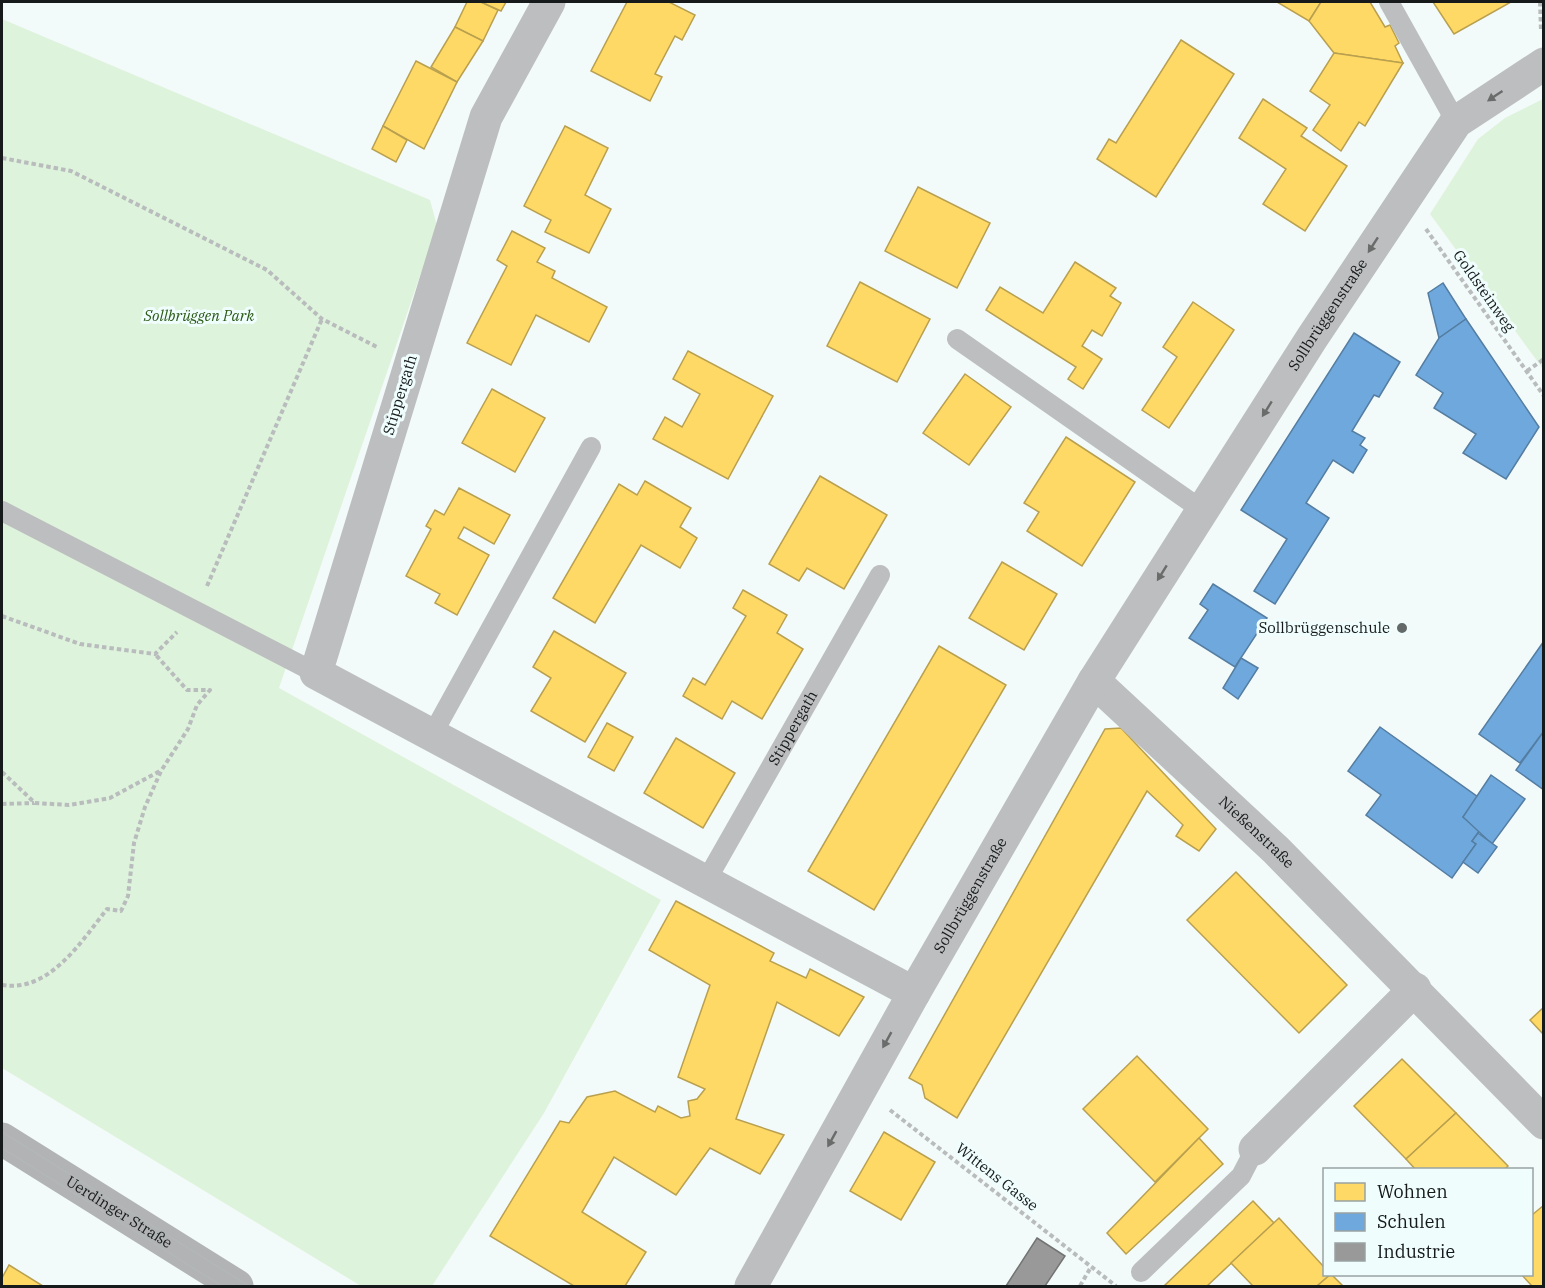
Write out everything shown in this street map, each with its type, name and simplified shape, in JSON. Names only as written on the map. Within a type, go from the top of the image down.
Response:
[{"type":"main road","name":"Uerdinger Straße","points":[[2,1139],[237,1287]]},
{"type":"street","name":"Stippergath","points":[[316,673],[486,117],[549,2]]},
{"type":"street","name":"Sollbrüggenstraße","points":[[751,1287],[860,1088],[1094,681],[1202,510],[1397,207],[1456,122],[1542,51]]},
{"type":"street","points":[[316,673],[914,993]]},
{"type":"street","name":"Nießenstraße","points":[[1094,681],[1276,850],[1415,989],[1544,1123]]},
{"type":"street","points":[[1255,1149],[1415,989]]},
{"type":"lane","points":[[1389,2],[1456,122]]},
{"type":"lane","points":[[957,339],[1202,510]]},
{"type":"lane","points":[[432,735],[591,447]]},
{"type":"lane","points":[[2,511],[195,613],[316,673]]},
{"type":"lane","name":"Stippergath","points":[[706,881],[880,575]]},
{"type":"lane","points":[[1141,1272],[1241,1176],[1255,1149]]},
{"type":"path","points":[[1540,2],[1542,51]]},
{"type":"path","points":[[2,158],[71,171],[267,270],[322,319],[410,363]]},
{"type":"path","name":"Goldsteinweg","points":[[1397,207],[1422,224],[1544,396]]},
{"type":"path","points":[[155,654],[195,613],[322,319]]},
{"type":"path","points":[[1527,371],[1544,359]]},
{"type":"path","points":[[2,616],[80,644],[155,654],[187,690],[210,690],[197,705],[188,729],[160,771],[134,843],[129,896],[121,911],[107,909],[70,956],[28,986],[2,985]]},
{"type":"path","points":[[2,804],[69,805],[110,798],[160,771]]},
{"type":"path","points":[[2,772],[35,803]]},
{"type":"path","name":"Wittens Gasse","points":[[860,1088],[1116,1287]]},
{"type":"path","points":[[1080,1287],[1092,1267]]},
{"type":"green space","name":"Sollbrüggen Park","points":[[2,19],[430,200],[437,226],[279,688],[661,900],[544,1113],[432,1286],[361,1286],[2,1068]]},
{"type":"green space","points":[[1543,99],[1543,369],[1430,214],[1478,139],[1505,118]]},
{"type":"building: Wohnen","points":[[467,2],[481,2],[498,10],[483,41],[455,27]]},
{"type":"building: Wohnen","points":[[481,2],[506,2],[501,11]]},
{"type":"building: Wohnen","points":[[627,2],[669,2],[695,15],[682,40],[675,36],[655,74],[662,77],[650,101],[591,71]]},
{"type":"building: Wohnen","points":[[1277,2],[1321,2],[1309,21]]},
{"type":"building: Wohnen","points":[[1321,2],[1370,2],[1385,27],[1390,25],[1399,43],[1395,46],[1403,63],[1334,53],[1309,21]]},
{"type":"building: Wohnen","points":[[1433,2],[1511,2],[1454,34]]},
{"type":"building: Wohnen","points":[[455,27],[483,41],[457,82],[431,67]]},
{"type":"building: Wohnen","points":[[1181,40],[1234,74],[1156,197],[1097,159],[1109,139],[1116,143]]},
{"type":"building: Wohnen","points":[[1334,53],[1403,63],[1365,126],[1359,122],[1341,151],[1313,130],[1330,105],[1310,91]]},
{"type":"building: Wohnen","points":[[416,61],[457,82],[424,149],[383,126]]},
{"type":"building: Wohnen","points":[[1263,99],[1307,128],[1301,136],[1347,166],[1305,231],[1263,204],[1286,169],[1239,138]]},
{"type":"building: Wohnen","points":[[383,126],[407,140],[396,162],[372,149]]},
{"type":"building: Wohnen","points":[[565,126],[608,148],[585,195],[611,209],[589,253],[545,232],[551,220],[524,206]]},
{"type":"building: Wohnen","points":[[918,187],[990,223],[957,288],[885,251]]},
{"type":"building: Wohnen","points":[[512,231],[545,248],[537,262],[555,271],[552,278],[607,307],[589,342],[536,315],[511,365],[467,343],[507,266],[497,260]]},
{"type":"building: Wohnen","points":[[1075,262],[1116,288],[1110,296],[1121,303],[1102,336],[1092,330],[1082,346],[1102,359],[1083,389],[1068,379],[1076,367],[986,310],[1000,287],[1043,313]]},
{"type":"building: Wohnen","points":[[860,282],[930,319],[897,382],[827,346]]},
{"type":"building: Wohnen","points":[[1193,302],[1234,330],[1169,428],[1142,410],[1177,357],[1163,347]]},
{"type":"building: Wohnen","points":[[688,351],[773,396],[728,479],[653,439],[665,417],[682,427],[700,394],[673,379]]},
{"type":"building: Wohnen","points":[[965,374],[1011,407],[969,465],[923,433]]},
{"type":"building: Wohnen","points":[[492,389],[545,418],[515,472],[462,443]]},
{"type":"building: Wohnen","points":[[1066,437],[1135,482],[1082,566],[1027,531],[1039,512],[1024,503]]},
{"type":"building: Wohnen","points":[[820,476],[887,515],[844,589],[807,568],[799,581],[769,564]]},
{"type":"building: Wohnen","points":[[645,481],[691,508],[680,527],[697,538],[680,568],[641,545],[595,623],[553,598],[619,484],[637,495]]},
{"type":"building: Wohnen","points":[[459,488],[510,515],[494,544],[464,527],[458,538],[489,555],[457,615],[435,603],[440,594],[406,576],[431,529],[426,526],[435,510],[444,515]]},
{"type":"building: Wohnen","points":[[1002,562],[1057,594],[1024,650],[969,618]]},
{"type":"building: Wohnen","points":[[743,590],[787,615],[777,633],[803,649],[762,719],[732,701],[722,719],[683,696],[693,678],[705,685],[746,616],[733,608]]},
{"type":"building: Wohnen","points":[[554,631],[626,673],[585,742],[531,711],[551,678],[533,667]]},
{"type":"building: Wohnen","points":[[939,646],[1006,685],[874,910],[808,871]]},
{"type":"building: Wohnen","points":[[607,723],[633,737],[614,771],[588,757]]},
{"type":"building: Wohnen","points":[[1121,728],[1216,829],[1199,851],[1176,836],[1183,825],[1147,791],[957,1118],[925,1098],[922,1085],[909,1078],[1105,729]]},
{"type":"building: Wohnen","points":[[676,738],[735,773],[703,828],[644,793]]},
{"type":"building: Wohnen","points":[[1236,872],[1347,985],[1299,1033],[1187,920]]},
{"type":"building: Wohnen","points":[[676,901],[774,953],[770,961],[806,978],[810,969],[864,997],[839,1036],[777,1002],[736,1119],[784,1135],[760,1174],[710,1148],[676,1195],[614,1157],[582,1212],[646,1252],[625,1286],[574,1286],[490,1236],[560,1121],[569,1123],[587,1097],[615,1091],[655,1112],[658,1106],[681,1118],[690,1116],[688,1101],[697,1099],[705,1089],[678,1077],[710,985],[649,950]]},
{"type":"building: Wohnen","points":[[1544,1007],[1544,1035],[1530,1020]]},
{"type":"building: Wohnen","points":[[1137,1056],[1208,1129],[1155,1182],[1083,1109]]},
{"type":"building: Wohnen","points":[[1402,1059],[1456,1113],[1406,1159],[1354,1106]]},
{"type":"building: Wohnen","points":[[1456,1113],[1508,1166],[1506,1168],[1414,1168],[1406,1159]]},
{"type":"building: Wohnen","points":[[884,1132],[935,1162],[901,1220],[850,1191]]},
{"type":"building: Wohnen","points":[[1199,1138],[1223,1164],[1126,1254],[1107,1233]]},
{"type":"building: Wohnen","points":[[1253,1201],[1274,1223],[1207,1286],[1164,1286]]},
{"type":"building: Wohnen","points":[[1544,1205],[1544,1286],[1532,1286],[1523,1276],[1533,1276],[1533,1214]]},
{"type":"building: Wohnen","points":[[1279,1218],[1323,1266],[1323,1276],[1329,1276],[1317,1286],[1253,1286],[1231,1263]]},
{"type":"building: Wohnen","points":[[9,1265],[43,1286],[2,1286],[2,1278]]},
{"type":"building: Wohnen","points":[[1329,1276],[1333,1276],[1343,1286],[1317,1286]]},
{"type":"building: Schulen","points":[[1443,283],[1466,319],[1439,338],[1428,293]]},
{"type":"building: Schulen","points":[[1466,319],[1539,427],[1506,479],[1463,453],[1476,434],[1434,408],[1443,393],[1416,375],[1439,338]]},
{"type":"building: Schulen","points":[[1354,333],[1400,362],[1379,397],[1374,395],[1352,431],[1365,438],[1360,445],[1367,450],[1353,473],[1333,460],[1306,503],[1329,518],[1275,604],[1254,591],[1287,539],[1241,510]]},
{"type":"building: Schulen","points":[[1213,584],[1267,618],[1235,667],[1189,638],[1208,610],[1200,604]]},
{"type":"building: Schulen","points":[[1544,641],[1544,731],[1520,763],[1479,734]]},
{"type":"building: Schulen","points":[[1241,658],[1258,668],[1238,699],[1223,688]]},
{"type":"building: Schulen","points":[[1380,727],[1478,797],[1463,817],[1480,830],[1472,841],[1476,844],[1452,878],[1366,815],[1381,795],[1348,771]]},
{"type":"building: Schulen","points":[[1544,731],[1544,790],[1516,770]]},
{"type":"building: Schulen","points":[[1491,775],[1525,799],[1492,844],[1463,817]]},
{"type":"building: Schulen","points":[[1478,833],[1497,847],[1478,873],[1463,862],[1476,844],[1472,841]]},
{"type":"building: Industrie","points":[[1037,1238],[1065,1256],[1045,1286],[1006,1286]]},
{"type":"tram line","points":[[2,1132],[249,1286]]},
{"type":"tram line","points":[[2,1148],[222,1286]]},
{"type":"place","name":"Sollbrüggenschule","points":[[1402,628]]}]
